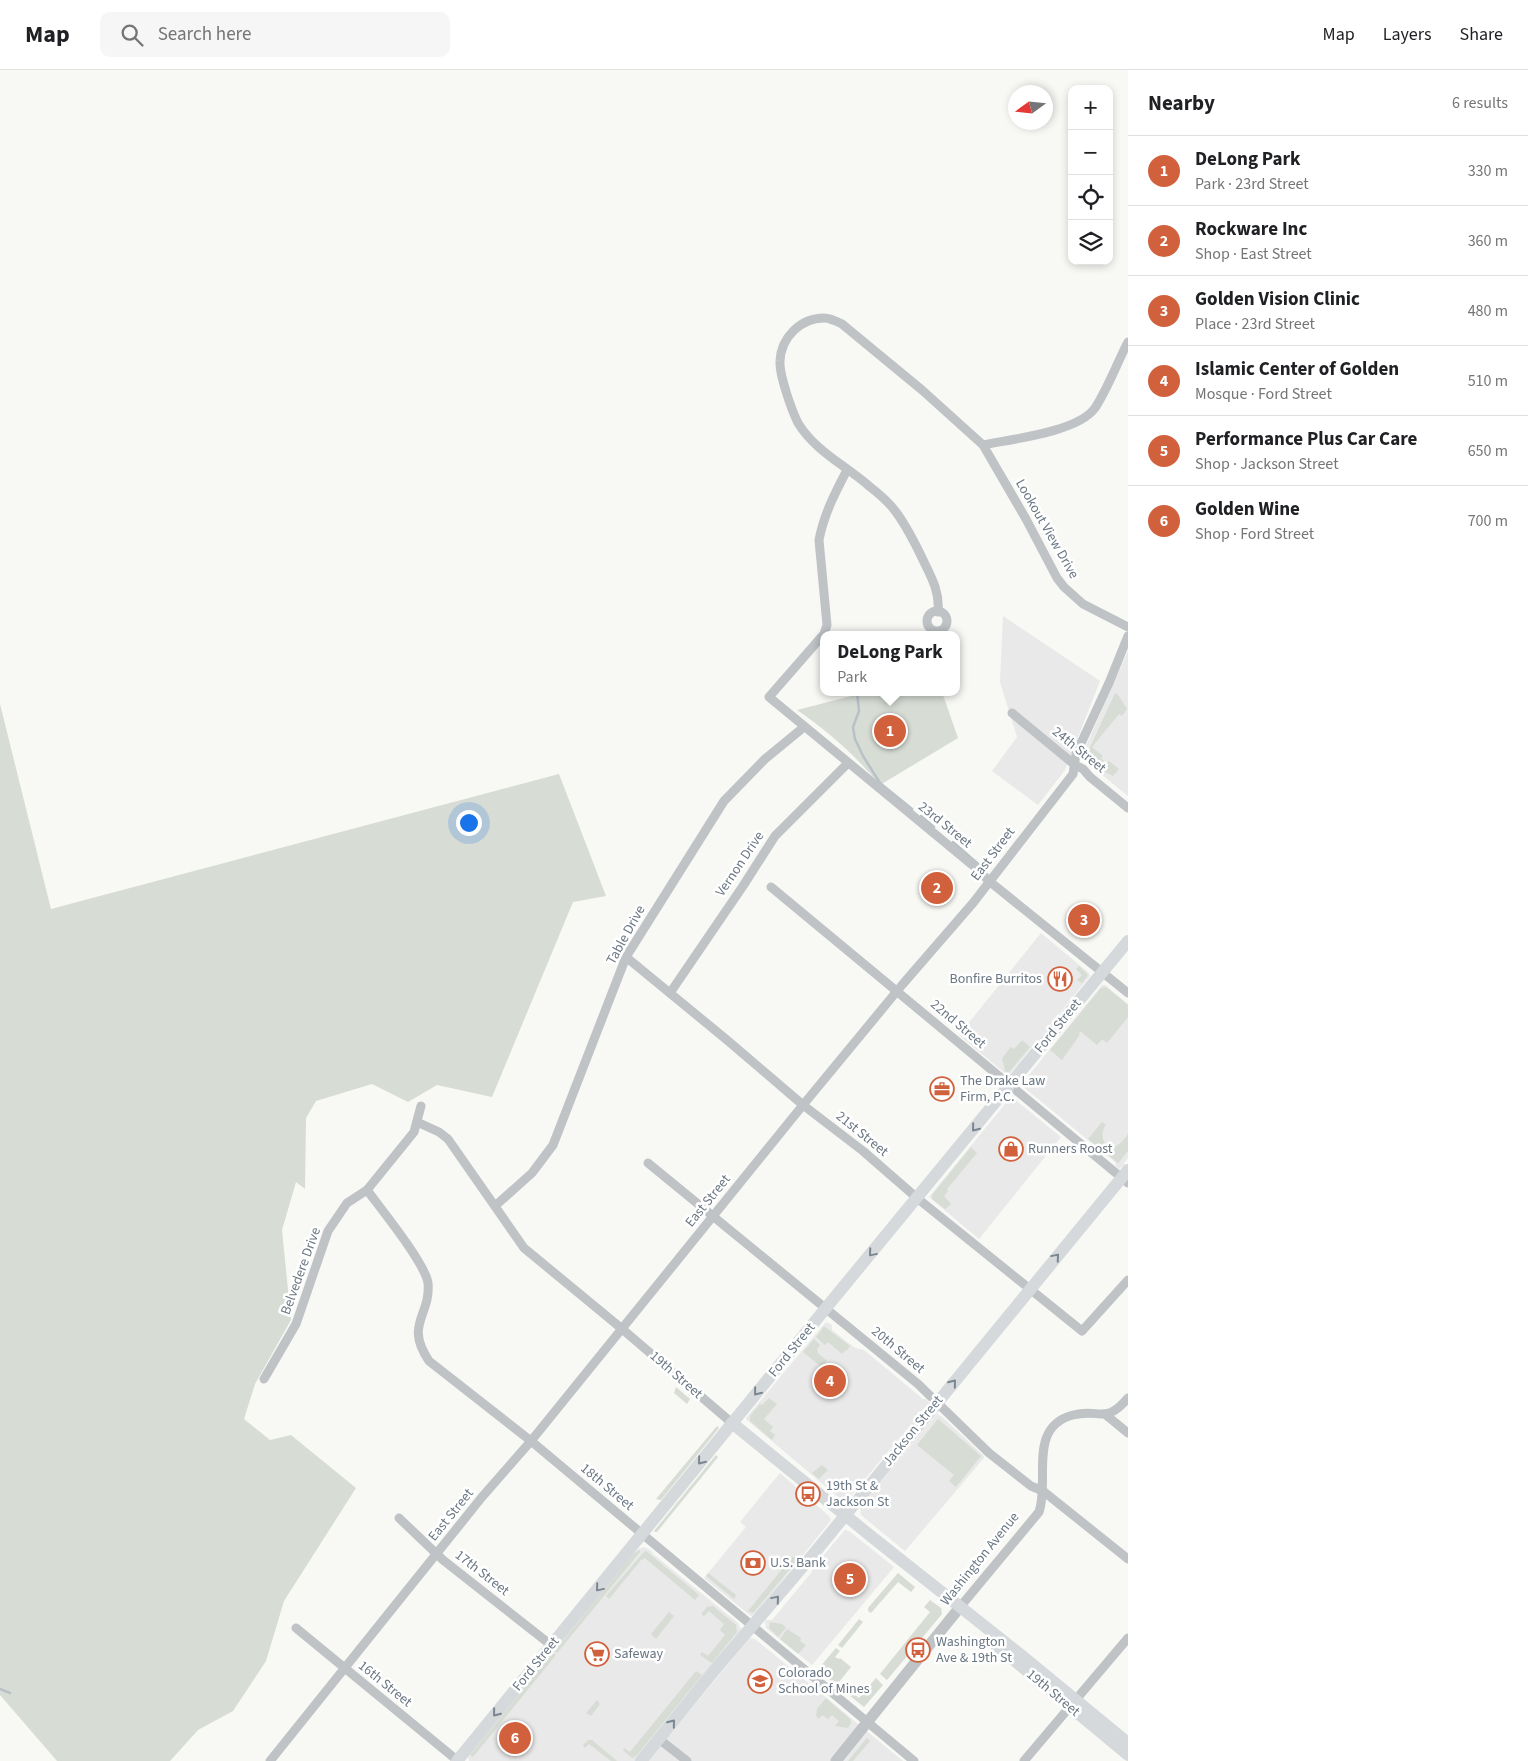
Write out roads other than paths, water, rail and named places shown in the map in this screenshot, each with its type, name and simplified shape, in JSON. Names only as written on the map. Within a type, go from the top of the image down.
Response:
[{"type":"main road","name":"Ford Street","points":[[457,1761],[1128,941]]},
{"type":"main road","name":"Jackson Street","points":[[641,1761],[845,1516],[1029,1290],[1126,1177]]},
{"type":"main road","name":"19th Street","points":[[732,1423],[960,1607],[971,1625],[1073,1704],[1128,1743]]},
{"type":"main road","name":"19th Street","points":[[1073,1704],[1128,1755]]},
{"type":"street","name":"Lookout View Drive","points":[[938,612],[939,603],[935,584],[896,512],[867,484],[818,446],[798,423],[783,382],[779,363],[782,345],[785,340],[798,327],[811,319],[826,318],[842,324],[860,337],[983,445],[1026,519],[1057,578],[1064,587],[1082,604],[1128,627]]},
{"type":"street","points":[[983,445],[1067,427],[1081,420],[1094,409],[1128,342]]},
{"type":"street","name":"23rd Street","points":[[825,631],[827,625],[819,540],[831,500],[847,470]]},
{"type":"street","name":"East Street","points":[[270,1761],[621,1328],[898,990],[972,904],[1073,774],[1076,754],[1109,683],[1128,636]]},
{"type":"street","name":"23rd Street","points":[[820,639],[769,697],[1128,993]]},
{"type":"street","name":"24th Street","points":[[1012,713],[1075,765],[1083,769],[1128,808]]},
{"type":"street","name":"Table Drive","points":[[495,1206],[532,1173],[553,1145],[626,957],[724,801],[765,759],[804,727]]},
{"type":"street","name":"Vernon Drive","points":[[670,993],[743,886],[774,836],[848,763]]},
{"type":"street","name":"22nd Street","points":[[771,887],[898,990],[1010,1085],[1126,1177]]},
{"type":"street","name":"21st Street","points":[[626,957],[1029,1290],[1038,1294],[1082,1331],[1128,1280]]},
{"type":"street","name":"Belvedere Drive","points":[[264,1380],[296,1324],[328,1231],[347,1203],[367,1190],[414,1132],[421,1106]]},
{"type":"street","name":"19th Street","points":[[417,1122],[439,1132],[448,1139],[524,1248],[732,1423]]},
{"type":"street","name":"20th Street","points":[[648,1163],[918,1384],[989,1453],[1031,1486],[1043,1491],[1128,1559]]},
{"type":"street","name":"18th Street","points":[[367,1190],[426,1276],[428,1282],[427,1299],[421,1315],[418,1333],[425,1355],[434,1365],[714,1592],[753,1627],[914,1761]]},
{"type":"street","points":[[1106,1415],[1113,1413],[1128,1398]]},
{"type":"street","name":"Washington Avenue","points":[[836,1761],[1038,1512],[1042,1502],[1043,1491],[1042,1449],[1044,1440],[1052,1427],[1072,1415],[1088,1413],[1106,1415]]},
{"type":"street","points":[[1106,1415],[1128,1432]]},
{"type":"street","name":"17th Street","points":[[399,1518],[437,1554],[551,1646]]},
{"type":"street","name":"16th Street","points":[[296,1628],[457,1761]]},
{"type":"street","points":[[1024,1761],[1128,1638]]},
{"type":"street","points":[[660,1739],[687,1761]]},
{"type":"waterway","points":[[857,696],[859,711],[853,727],[855,739],[863,756],[880,783],[912,809]]},
{"type":"waterway","points":[[921,816],[934,827]]},
{"type":"waterway","points":[[953,842],[985,870]]},
{"type":"waterway","points":[[0,1689],[10,1693]]},
{"type":"place","name":"DeLong Park","points":[[890,731]]},
{"type":"place","name":"Rockware Inc","points":[[937,888]]},
{"type":"place","name":"Golden Vision Clinic","points":[[1084,920]]},
{"type":"place","name":"Bonfire Burritos","points":[[1060,979]]},
{"type":"place","name":"The Drake Law Firm, P.C.","points":[[942,1089]]},
{"type":"place","name":"Runners Roost","points":[[1011,1149]]},
{"type":"place","name":"Islamic Center of Golden","points":[[830,1381]]},
{"type":"place","name":"19th St & Jackson St","points":[[808,1494]]},
{"type":"place","name":"U.S. Bank","points":[[753,1563]]},
{"type":"place","name":"Performance Plus Car Care","points":[[850,1579]]},
{"type":"place","name":"Washington Ave & 19th St","points":[[918,1650]]},
{"type":"place","name":"Safeway","points":[[597,1654]]},
{"type":"place","name":"Colorado School of Mines","points":[[760,1681]]},
{"type":"place","name":"Golden Wine","points":[[515,1738]]}]
